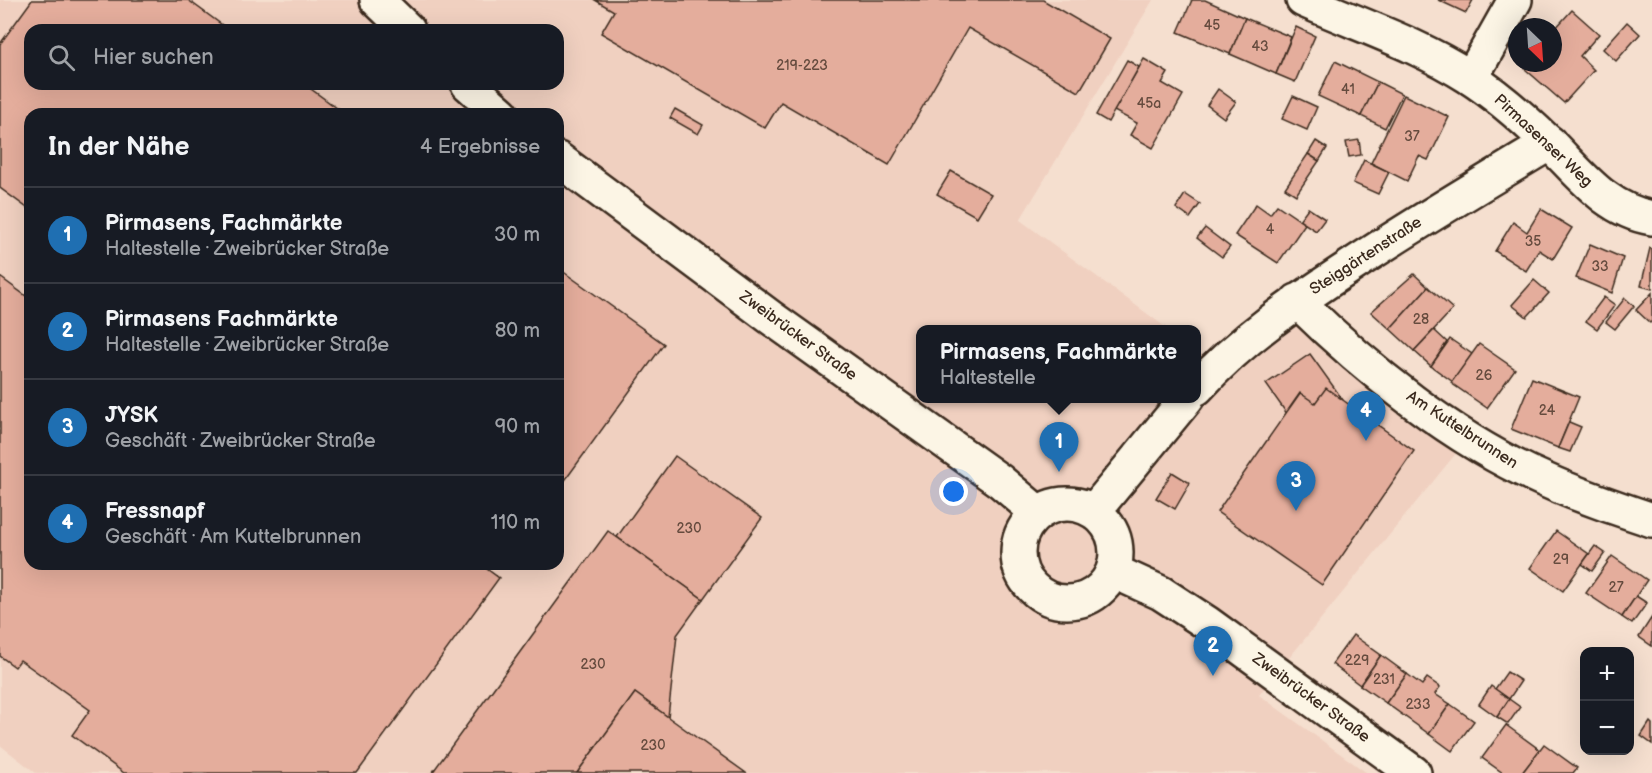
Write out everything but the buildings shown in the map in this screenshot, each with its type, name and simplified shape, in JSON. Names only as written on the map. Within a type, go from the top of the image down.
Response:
[{"type":"street","points":[[377,0],[402,24]]},
{"type":"street","name":"Pirmasenser Weg","points":[[1303,0],[1413,47],[1471,78],[1502,101],[1550,143],[1605,198],[1625,210],[1652,218]]},
{"type":"street","points":[[1471,78],[1515,0]]},
{"type":"street","points":[[475,90],[495,108]]},
{"type":"street","name":"Steiggärtenstraße","points":[[1201,384],[1243,344],[1297,301],[1406,230],[1550,143]]},
{"type":"street","name":"Zweibrücker Straße","points":[[564,163],[770,317],[1007,487],[1038,513]]},
{"type":"street","name":"Am Kuttelbrunnen","points":[[1297,301],[1348,352],[1415,402],[1491,452],[1543,479],[1600,503],[1652,520]]},
{"type":"street","points":[[1094,511],[1184,403]]},
{"type":"street","points":[[1066,504],[1094,511],[1112,531],[1116,558],[1113,571],[1105,584],[1092,595],[1077,601],[1066,603],[1047,597],[1035,589],[1020,565],[1018,550],[1021,537],[1038,513],[1066,504]]},
{"type":"street","name":"Zweibrücker Straße","points":[[1113,571],[1161,593],[1207,623],[1414,773]]},
{"type":"shaded area","points":[[0,0],[1153,0],[1020,220],[1163,325],[916,325],[916,403],[1201,403],[1201,354],[1230,376],[1299,322],[1462,446],[1259,695],[1367,773],[36,773],[0,745]]},
{"type":"place","name":"Fressnapf","points":[[1366,441]]},
{"type":"place","name":"Pirmasens, Fachmärkte","points":[[1059,472]]},
{"type":"place","name":"JYSK","points":[[1296,511]]},
{"type":"place","name":"Pirmasens Fachmärkte","points":[[1213,676]]}]
